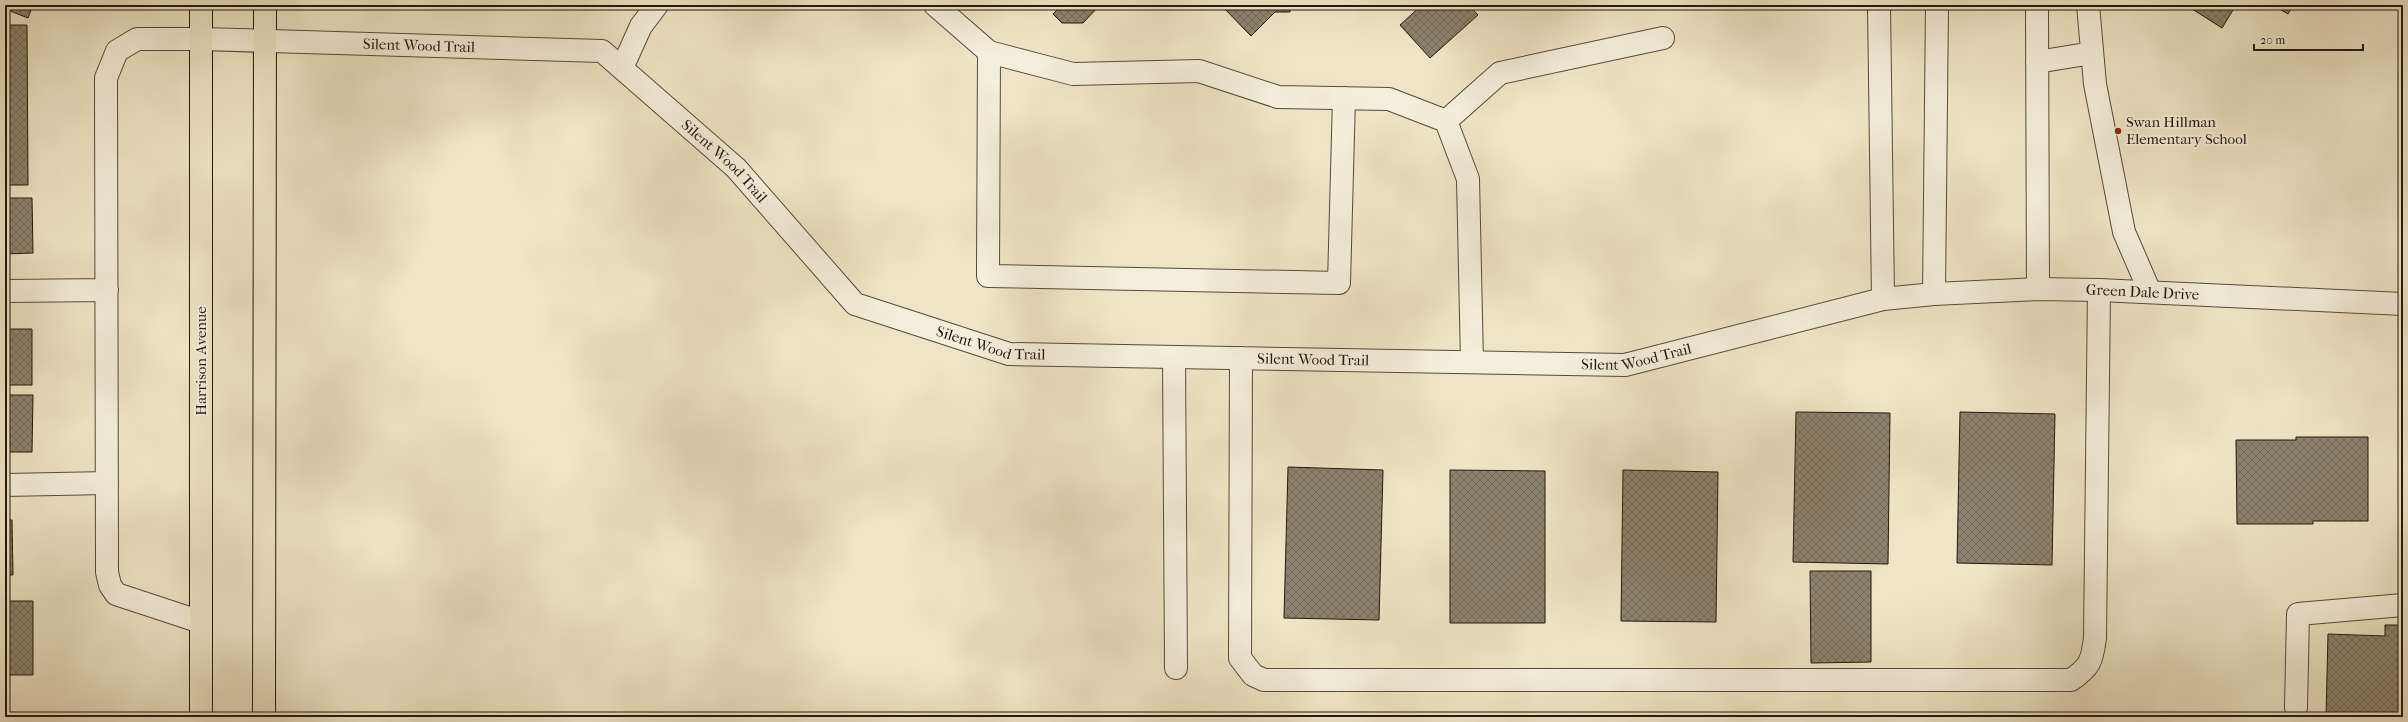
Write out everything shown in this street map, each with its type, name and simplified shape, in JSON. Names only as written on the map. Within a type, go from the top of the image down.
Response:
[{"type":"main road","name":"Harrison Avenue","points":[[201,5],[201,717]]},
{"type":"main road","points":[[264,717],[265,5]]},
{"type":"street","points":[[622,68],[641,26],[657,5]]},
{"type":"street","points":[[935,5],[989,52],[1073,74],[1199,71],[1278,97],[1389,99],[1446,121],[1468,179],[1472,362]]},
{"type":"street","points":[[1879,5],[1882,299]]},
{"type":"street","points":[[1934,294],[1937,5]]},
{"type":"street","points":[[2036,5],[2038,289]]},
{"type":"street","points":[[2088,5],[2096,84],[2124,232],[2150,292]]},
{"type":"street","name":"Silent Wood Trail","points":[[201,622],[116,594],[110,585],[107,572],[106,78],[117,51],[137,38],[265,39],[602,51],[736,168],[855,304],[1009,354],[1625,365],[1882,299]]},
{"type":"street","points":[[1446,121],[1500,73],[1664,38]]},
{"type":"street","points":[[989,52],[988,276],[1339,283],[1344,98]]},
{"type":"street","points":[[2037,62],[2092,53]]},
{"type":"street","name":"Green Dale Drive","points":[[1882,299],[1934,294],[2038,289],[2150,292],[2403,304]]},
{"type":"street","points":[[5,291],[107,290]]},
{"type":"street","points":[[1241,358],[1240,658],[1253,675],[1264,680],[2071,680],[2084,671],[2092,660],[2096,638],[2099,290]]},
{"type":"street","points":[[1174,357],[1176,668]]},
{"type":"street","points":[[5,485],[107,483]]},
{"type":"street","points":[[2296,708],[2298,614],[2403,605]]},
{"type":"building","points":[[5,5],[33,5],[28,18],[5,9]]},
{"type":"building","points":[[1062,5],[1100,5],[1083,23],[1062,23],[1053,14]]},
{"type":"building","points":[[1143,5],[1180,5],[1181,7],[1143,8]]},
{"type":"building","points":[[1221,5],[1290,5],[1290,12],[1275,12],[1251,36]]},
{"type":"building","points":[[1422,5],[1469,5],[1478,15],[1430,58],[1400,25]]},
{"type":"building","points":[[2186,5],[2236,5],[2222,28]]},
{"type":"building","points":[[2273,5],[2293,5],[2288,14]]},
{"type":"building","points":[[5,25],[27,25],[28,185],[5,185]]},
{"type":"building","points":[[5,198],[32,198],[33,253],[5,254]]},
{"type":"building","points":[[5,329],[32,329],[32,385],[5,385]]},
{"type":"building","points":[[5,395],[33,395],[32,452],[5,452]]},
{"type":"building","points":[[1796,412],[1890,413],[1888,564],[1793,562]]},
{"type":"building","points":[[1960,412],[2055,414],[2052,565],[1957,563]]},
{"type":"building","points":[[2296,437],[2368,437],[2368,521],[2313,521],[2313,524],[2237,524],[2236,440],[2296,440]]},
{"type":"building","points":[[1288,467],[1383,470],[1379,620],[1284,618]]},
{"type":"building","points":[[1450,470],[1545,471],[1545,623],[1450,623]]},
{"type":"building","points":[[1623,470],[1718,472],[1716,622],[1621,621]]},
{"type":"building","points":[[5,520],[12,520],[13,575],[5,575]]},
{"type":"building","points":[[1810,571],[1871,571],[1871,662],[1811,663]]},
{"type":"building","points":[[5,601],[33,601],[33,675],[5,675]]},
{"type":"building","points":[[2385,625],[2403,625],[2403,717],[2326,717],[2328,634],[2385,636]]},
{"type":"place","name":"Swan Hillman Elementary School","points":[[2118,131]]}]
